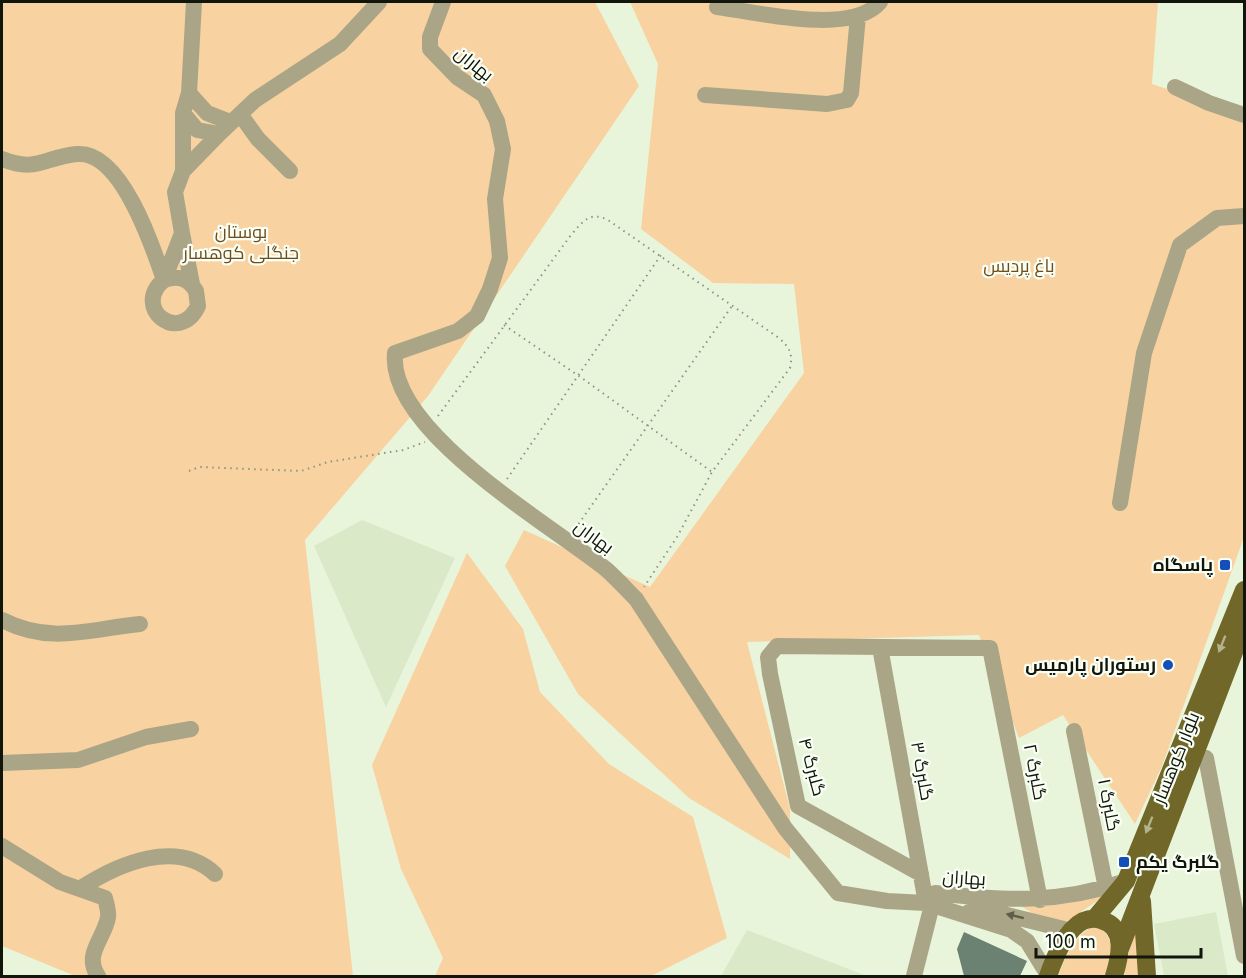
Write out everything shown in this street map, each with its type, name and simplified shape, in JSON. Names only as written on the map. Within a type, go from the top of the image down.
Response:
[{"type":"main road","name":"بلوار کوهسار","points":[[1115,976],[1134,883],[1245,590]]},
{"type":"main road","name":"بلوار کوهسار","points":[[1095,918],[1134,883],[1245,626]]},
{"type":"main road","points":[[1134,883],[1147,976]]},
{"type":"main road","points":[[1048,976],[1072,931],[1082,921],[1095,918],[1106,921],[1114,928],[1119,938],[1120,949]]},
{"type":"street","points":[[182,232],[164,280],[154,291],[153,306],[160,318],[174,324],[188,319],[198,306],[175,192],[183,171],[183,113],[189,93],[194,2]]},
{"type":"street","points":[[183,171],[255,100],[340,44],[379,2]]},
{"type":"street","name":"بهاران","points":[[442,2],[430,37],[430,49],[457,76],[484,95],[497,121],[503,149],[495,199],[500,258],[490,289],[477,316],[458,331],[395,353],[394,365],[409,400],[432,434],[499,492],[608,571],[636,599],[785,828],[838,893],[887,901],[931,898],[1040,900],[1134,883]]},
{"type":"street","points":[[717,7],[815,20],[858,16],[870,12],[880,2]]},
{"type":"street","points":[[705,94],[828,104],[848,100],[851,93],[858,16]]},
{"type":"street","points":[[1174,87],[1225,110],[1245,115]]},
{"type":"street","points":[[189,93],[207,113],[258,139],[290,171]]},
{"type":"street","points":[[183,113],[197,130],[230,123]]},
{"type":"street","points":[[2,159],[17,165],[37,166],[80,153],[94,156],[106,164],[127,194],[151,240],[164,280]]},
{"type":"street","points":[[1120,503],[1144,353],[1180,245],[1217,218],[1245,216]]},
{"type":"street","points":[[164,280],[178,277],[192,284]]},
{"type":"street","points":[[2,620],[32,632],[52,634],[101,631],[140,624]]},
{"type":"street","name":"گلبرگ ۴","points":[[880,647],[777,646],[768,657],[770,674],[798,806],[921,874]]},
{"type":"street","name":"گلبرگ ۳","points":[[880,647],[921,874],[931,898]]},
{"type":"street","name":"گلبرگ ۲","points":[[880,647],[987,647],[991,651],[1040,900]]},
{"type":"street","points":[[2,763],[78,760],[146,737],[191,729]]},
{"type":"street","name":"گلبرگ ۱","points":[[1074,731],[1106,888]]},
{"type":"street","points":[[1206,758],[1245,956]]},
{"type":"street","points":[[2,846],[60,882],[105,898],[108,917],[93,954],[94,971],[98,976]]},
{"type":"street","points":[[81,888],[107,871],[147,858],[185,858],[203,863],[214,874]]},
{"type":"street","points":[[914,976],[931,898],[953,912],[1011,930],[1027,941],[1048,976]]},
{"type":"street","points":[[953,912],[995,912],[1072,931]]},
{"type":"path","points":[[189,471],[199,467],[301,471],[328,462],[403,450],[432,434],[504,325],[571,235],[590,216],[598,215],[661,255],[779,338],[788,346],[792,355],[790,368],[782,381],[712,472],[677,537],[636,599]]},
{"type":"path","points":[[499,492],[661,255]]},
{"type":"path","points":[[567,541],[646,424],[732,306]]},
{"type":"path","points":[[504,325],[712,472]]},
{"type":"shaded area","points":[[362,520],[455,558],[386,707],[314,546]]},
{"type":"shaded area","points":[[1216,912],[1228,976],[1164,976],[1154,924]]},
{"type":"shaded area","points":[[747,930],[867,976],[721,976]]},
{"type":"green space","name":"بوستان جنگلی کوهسار","points":[[2,2],[595,2],[639,86],[428,396],[305,540],[353,976],[75,976],[2,946]]},
{"type":"green space","name":"باغ پردیس","points":[[630,2],[1158,2],[1152,84],[1244,114],[1244,537],[1162,766],[1135,824],[1063,715],[1019,738],[979,635],[747,642],[790,809],[790,859],[689,798],[578,694],[505,566],[524,530],[650,587],[804,373],[794,284],[713,283],[641,229],[658,64]]},
{"type":"green space","points":[[467,553],[523,629],[540,692],[609,764],[693,817],[727,938],[651,976],[435,976],[443,958],[401,869],[372,765]]},
{"type":"green space","points":[[1115,889],[1063,924],[1035,915],[1021,906]]},
{"type":"green space","points":[[1138,916],[1140,976],[1125,976],[1124,972]]},
{"type":"green space","points":[[1097,925],[1108,936],[1111,948],[1105,976],[1058,976],[1077,939]]},
{"type":"building","points":[[964,932],[1027,961],[1020,976],[964,976],[957,949]]},
{"type":"place","name":"پاسگاه","points":[[1225,565]]},
{"type":"place","name":"رستوران پارمیس","points":[[1168,665]]},
{"type":"place","name":"گلبرگ یکم","points":[[1124,862]]}]
